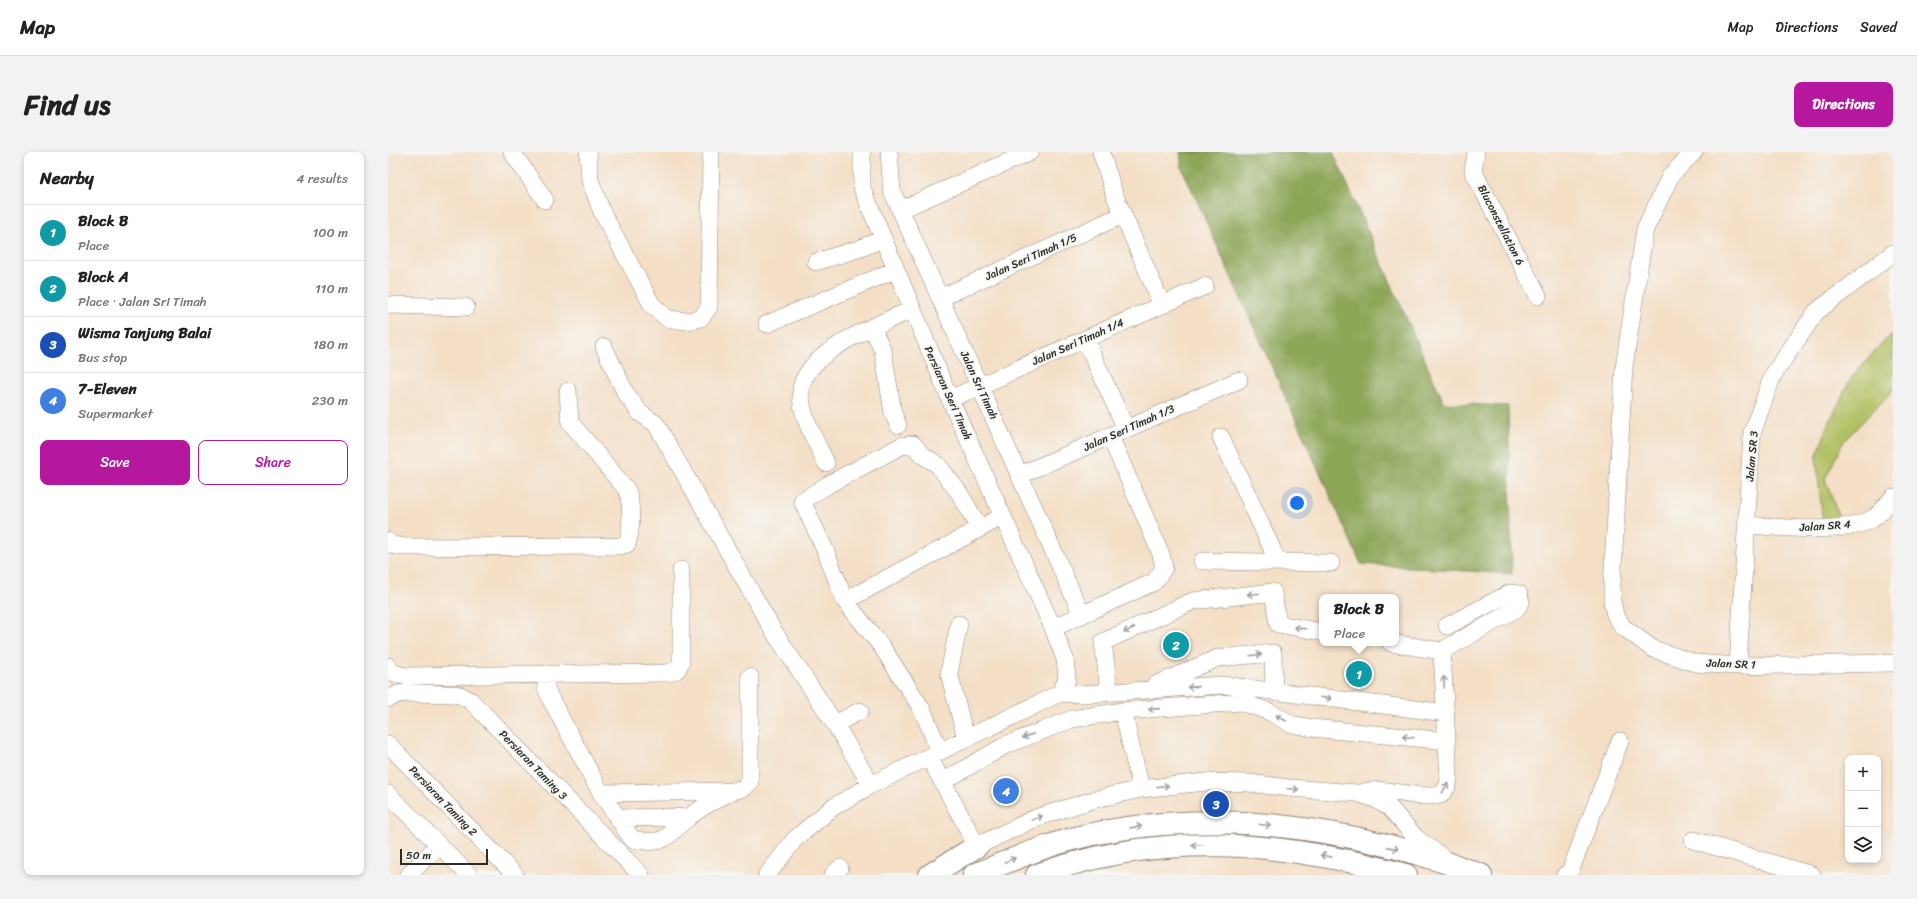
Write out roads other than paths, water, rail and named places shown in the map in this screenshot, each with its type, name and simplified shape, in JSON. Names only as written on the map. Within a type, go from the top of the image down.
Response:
[{"type":"highway","points":[[974,875],[1032,851],[1079,838],[1137,826],[1180,823],[1233,822],[1288,827],[1370,841],[1451,864],[1481,875]]},
{"type":"highway","points":[[1037,875],[1084,860],[1140,850],[1231,844],[1284,849],[1364,864],[1406,875]]},
{"type":"highway","points":[[930,875],[977,846]]},
{"type":"street","points":[[512,152],[545,200]]},
{"type":"street","points":[[588,152],[590,180],[602,212],[652,305],[668,319],[688,321],[701,318],[708,307],[712,152]]},
{"type":"street","name":"Persiaran Seri Timah","points":[[862,152],[862,188],[882,239],[950,400],[1053,628],[1065,659],[1067,679],[1060,693]]},
{"type":"street","name":"Jalan Sri Timah","points":[[889,152],[892,191],[1082,615]]},
{"type":"street","points":[[900,210],[1030,152]]},
{"type":"street","points":[[1101,152],[1122,215],[1162,305]]},
{"type":"street","name":"Bluconstellation 6","points":[[1476,152],[1473,171],[1538,296]]},
{"type":"street","name":"Jalan SR 1","points":[[1694,152],[1671,175],[1645,228],[1624,367],[1612,586],[1612,601],[1615,615],[1623,627],[1648,646],[1672,657],[1695,663],[1738,666],[1893,663]]},
{"type":"street","name":"Jalan Seri Timah 1/5","points":[[940,298],[1122,215]]},
{"type":"street","points":[[816,262],[861,248],[882,239]]},
{"type":"street","name":"Jalan SR 3","points":[[1738,666],[1752,432],[1773,375],[1816,312],[1893,253]]},
{"type":"street","points":[[767,324],[895,270]]},
{"type":"street","name":"Jalan Seri Timah 1/4","points":[[950,400],[1205,286]]},
{"type":"street","points":[[388,304],[466,307]]},
{"type":"street","points":[[826,463],[804,413],[801,391],[805,375],[818,360],[835,348],[872,328],[912,310]]},
{"type":"street","points":[[872,328],[883,351],[893,413],[898,425]]},
{"type":"street","points":[[1085,339],[1126,429]]},
{"type":"street","points":[[604,347],[625,392],[640,414],[656,424],[774,632],[835,724],[871,785]]},
{"type":"street","name":"Jalan Seri Timah 1/3","points":[[1020,475],[1238,380]]},
{"type":"street","points":[[388,541],[392,545],[404,547],[619,546],[627,544],[630,537],[630,497],[627,490],[570,422],[568,391]]},
{"type":"street","points":[[1053,628],[1154,582],[1164,568],[1161,554],[1110,436]]},
{"type":"street","points":[[1221,437],[1278,562]]},
{"type":"street","points":[[977,530],[975,520],[960,494],[937,464],[922,456],[913,444],[901,446],[829,484],[802,501],[826,552],[845,601],[882,647],[922,710],[942,782],[977,846],[1038,817],[1096,799],[1141,789],[1205,782],[1250,783],[1290,788],[1357,793],[1375,799],[1390,808],[1416,838],[1451,864]]},
{"type":"street","name":"Jalan SR 4","points":[[1747,525],[1810,530],[1855,525],[1872,519],[1893,497]]},
{"type":"street","points":[[845,601],[1003,516]]},
{"type":"street","points":[[1202,561],[1331,564]]},
{"type":"street","points":[[388,666],[392,672],[404,676],[667,673],[677,670],[681,662],[681,570]]},
{"type":"street","points":[[1109,692],[1104,642],[1193,601],[1273,592],[1278,624],[1319,631]]},
{"type":"street","points":[[1399,644],[1442,651],[1516,609],[1521,602],[1519,594],[1510,593],[1447,626]]},
{"type":"street","points":[[959,624],[949,673],[966,739]]},
{"type":"street","points":[[1357,793],[1373,790],[1429,797],[1441,795],[1448,787],[1446,713],[1442,651]]},
{"type":"street","points":[[1141,690],[1218,658],[1273,653],[1274,692]]},
{"type":"street","points":[[1218,658],[1223,685]]},
{"type":"street","points":[[546,674],[550,698],[601,793],[632,839],[650,843],[668,837],[688,818],[704,806],[733,791],[744,788],[750,782],[750,677]]},
{"type":"street","points":[[767,875],[796,839],[833,807],[871,785],[1060,693],[1084,694],[1223,685],[1446,713]]},
{"type":"street","name":"Persiaran Taming 3","points":[[388,699],[398,694],[408,693],[460,695],[471,701],[640,875]]},
{"type":"street","points":[[942,782],[1006,745],[1020,739],[1072,719],[1123,711],[1241,702],[1270,712],[1291,724],[1312,728],[1447,741]]},
{"type":"street","points":[[835,724],[860,711]]},
{"type":"street","points":[[1123,711],[1141,789]]},
{"type":"street","points":[[1569,874],[1620,741]]},
{"type":"street","name":"Persiaran Taming 2","points":[[388,744],[515,875]]},
{"type":"street","points":[[601,793],[733,791]]},
{"type":"street","points":[[388,794],[469,875]]},
{"type":"street","points":[[1398,818],[1398,810],[1402,802],[1411,795]]},
{"type":"street","points":[[617,818],[688,818]]},
{"type":"street","points":[[1693,840],[1812,875]]},
{"type":"street","points":[[409,875],[438,845]]},
{"type":"street","points":[[1059,875],[1084,860]]},
{"type":"place","name":"Block A","points":[[1176,645]]},
{"type":"place","name":"Block B","points":[[1359,674]]},
{"type":"place","name":"7-Eleven","points":[[1006,791]]},
{"type":"place","name":"Wisma Tanjung Balai","points":[[1216,804]]}]
